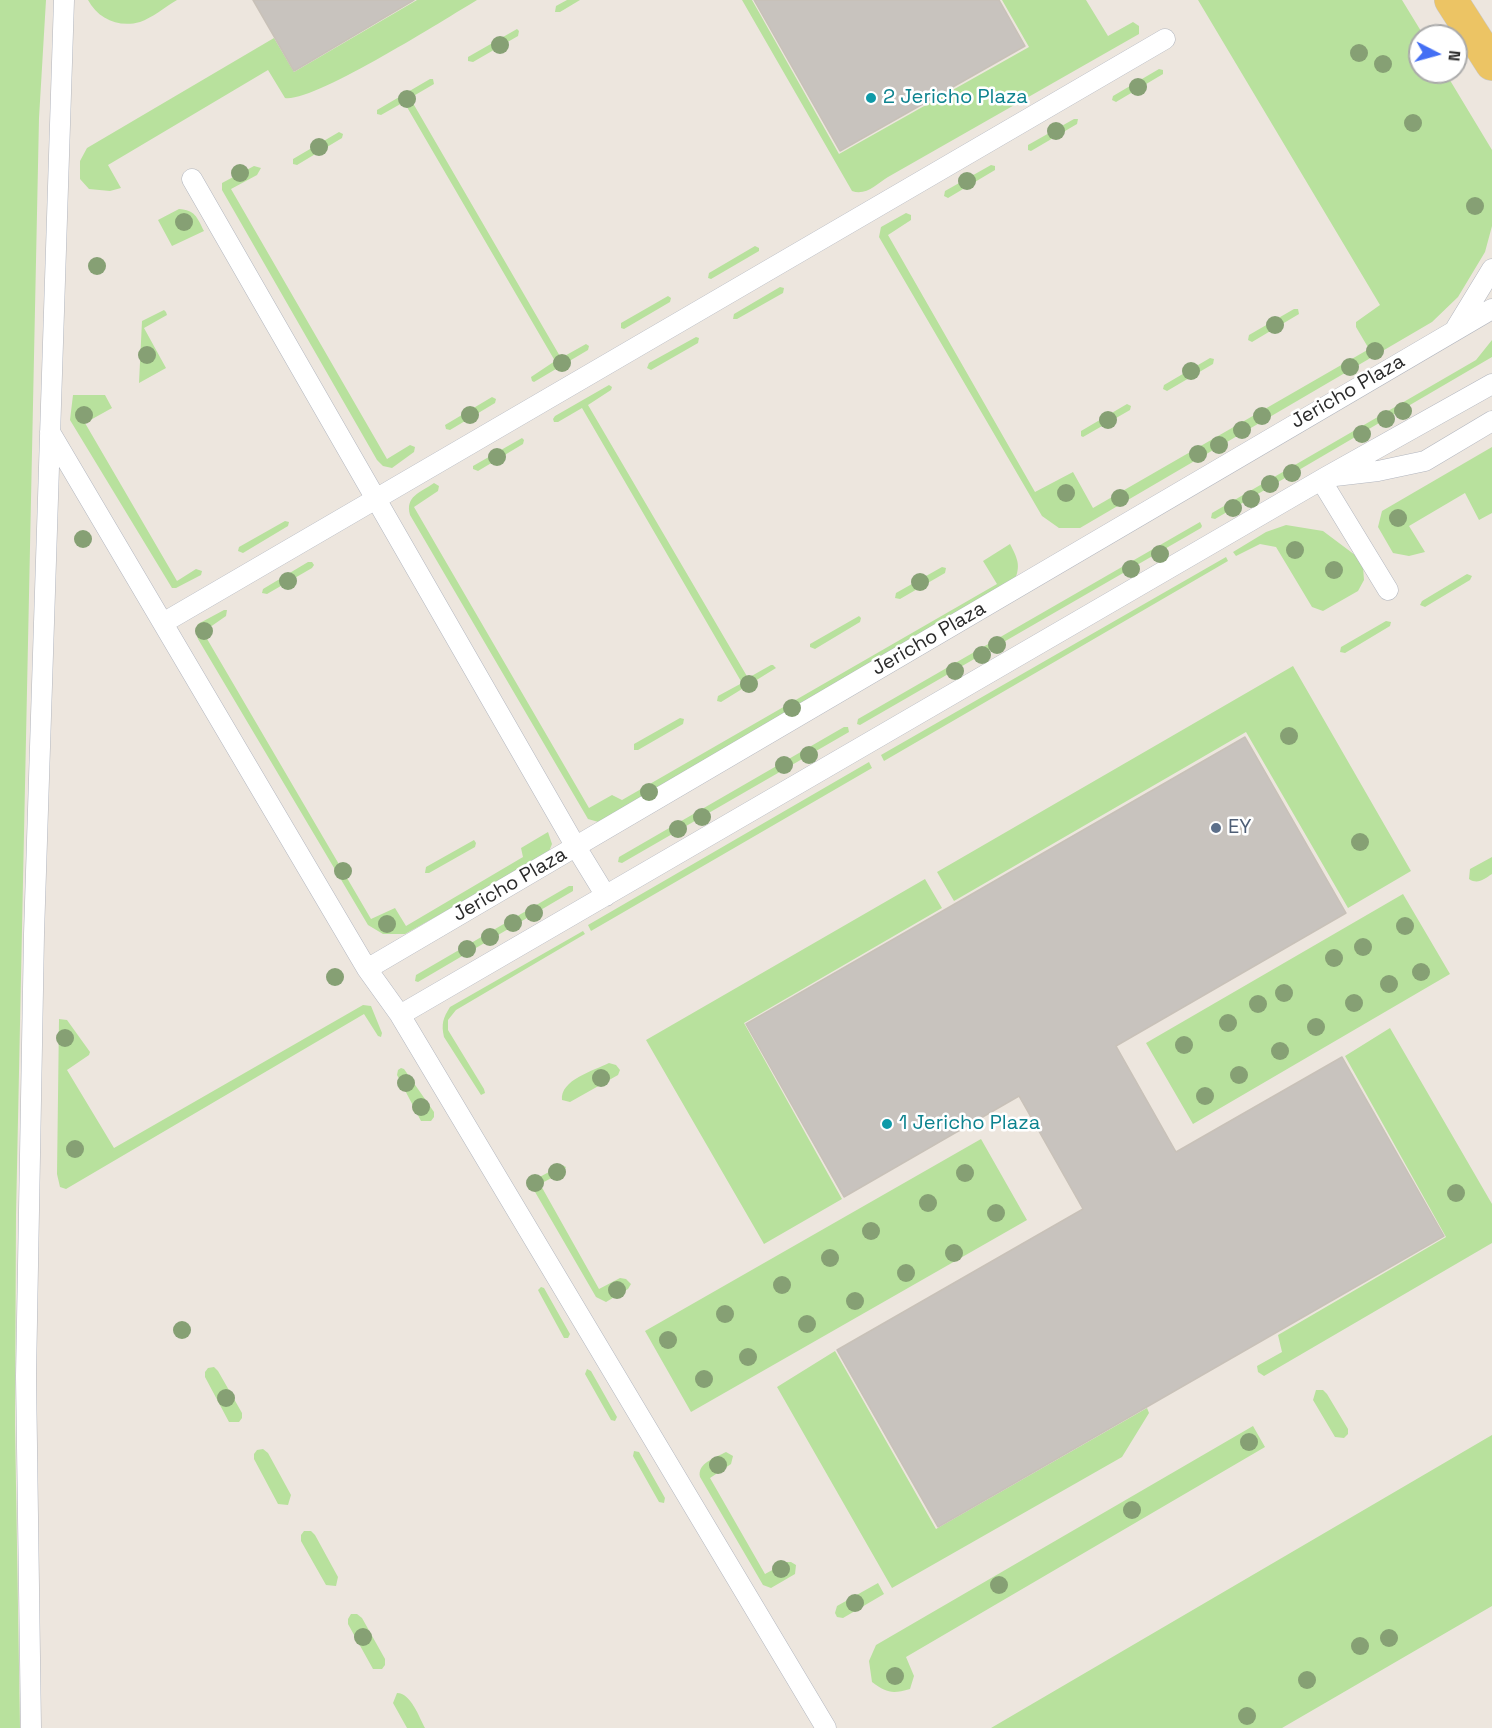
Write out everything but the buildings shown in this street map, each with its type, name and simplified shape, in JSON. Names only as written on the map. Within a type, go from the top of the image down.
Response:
[{"type":"main road","points":[[1451,0],[1492,64]]},
{"type":"lane","points":[[31,1728],[26,1376],[34,934],[64,0]]},
{"type":"lane","points":[[163,623],[1165,39]]},
{"type":"lane","points":[[192,179],[606,896]]},
{"type":"lane","points":[[1455,329],[1492,269]]},
{"type":"lane","name":"Jericho Plaza","points":[[367,969],[1492,309]]},
{"type":"lane","points":[[400,1015],[1324,478],[1492,384]]},
{"type":"lane","points":[[1324,478],[1378,471],[1425,461],[1492,421]]},
{"type":"lane","points":[[50,432],[367,969],[400,1015],[826,1728]]},
{"type":"lane","points":[[1324,478],[1388,590]]},
{"type":"green space","points":[[0,0],[46,0],[39,118],[16,1215],[15,1425],[20,1728],[0,1728]]},
{"type":"green space","points":[[88,0],[177,0],[145,20],[124,24],[103,17]]},
{"type":"green space","points":[[417,0],[477,0],[380,58],[300,96],[285,98],[268,70],[108,165],[121,188],[110,191],[89,189],[80,179],[80,161],[87,148],[274,38],[294,72]]},
{"type":"green space","points":[[567,0],[580,0],[560,12],[555,12],[556,6]]},
{"type":"green space","points":[[742,0],[752,0],[839,154],[1029,47],[1002,0],[1086,0],[1108,36],[1133,22],[1139,26],[1139,34],[871,188],[857,192],[852,191]]},
{"type":"green space","points":[[1198,0],[1402,0],[1417,24],[1408,24],[1408,84],[1452,84],[1492,150],[1492,226],[1485,252],[1458,297],[1432,322],[1080,528],[1059,528],[1042,516],[879,237],[881,227],[906,213],[911,215],[911,220],[888,235],[1035,492],[1073,472],[1093,508],[1369,349],[1356,327],[1356,322],[1380,305]]},
{"type":"green space","points":[[517,29],[518,36],[473,62],[468,61],[468,57]]},
{"type":"green space","points":[[1159,69],[1163,70],[1163,74],[1116,102],[1112,100],[1113,96]]},
{"type":"green space","points":[[433,79],[434,84],[410,98],[561,358],[586,344],[589,346],[588,350],[534,382],[531,377],[555,361],[404,102],[381,115],[377,114],[377,110]]},
{"type":"green space","points":[[1074,119],[1078,119],[1077,124],[1031,151],[1028,150],[1028,145]]},
{"type":"green space","points":[[339,132],[343,134],[342,138],[297,165],[293,164],[293,159]]},
{"type":"green space","points":[[991,165],[995,166],[995,170],[948,198],[944,196],[945,191]]},
{"type":"green space","points":[[254,166],[261,168],[257,175],[231,189],[387,459],[410,445],[415,447],[414,452],[392,468],[383,466],[377,460],[222,190],[222,183]]},
{"type":"green space","points":[[179,209],[195,215],[204,231],[172,246],[158,220]]},
{"type":"green space","points":[[755,246],[759,248],[759,251],[711,279],[708,278],[709,273]]},
{"type":"green space","points":[[780,287],[784,288],[783,293],[737,319],[733,319],[734,314]]},
{"type":"green space","points":[[668,296],[671,298],[670,302],[624,329],[621,328],[621,323]]},
{"type":"green space","points":[[1294,309],[1298,309],[1299,314],[1252,342],[1248,340],[1249,335]]},
{"type":"green space","points":[[164,310],[167,315],[144,328],[166,368],[139,383],[142,321]]},
{"type":"green space","points":[[696,337],[699,338],[698,343],[651,370],[647,368],[649,363]]},
{"type":"green space","points":[[1492,340],[1492,357],[1215,519],[1211,518],[1212,513],[1476,360]]},
{"type":"green space","points":[[1210,358],[1214,359],[1213,364],[1167,391],[1163,389],[1164,385]]},
{"type":"green space","points":[[609,385],[612,387],[611,390],[588,405],[748,678],[771,665],[776,668],[721,702],[717,701],[718,696],[742,683],[582,408],[554,422],[555,416]]},
{"type":"green space","points":[[73,395],[105,395],[112,408],[85,423],[177,581],[196,569],[202,571],[201,575],[172,588],[70,420]]},
{"type":"green space","points":[[492,397],[496,399],[495,403],[450,430],[446,429],[445,425]]},
{"type":"green space","points":[[1127,404],[1131,406],[1130,410],[1083,437],[1081,436],[1081,431]]},
{"type":"green space","points":[[522,438],[523,444],[478,471],[473,469],[473,466]]},
{"type":"green space","points":[[1492,447],[1492,513],[1479,520],[1465,493],[1409,526],[1425,552],[1409,556],[1393,553],[1378,527],[1382,511]]},
{"type":"green space","points":[[434,483],[439,486],[438,491],[414,507],[589,808],[612,795],[622,800],[997,584],[983,561],[1010,544],[1018,568],[1013,584],[602,823],[588,819],[410,515],[412,499]]},
{"type":"green space","points":[[285,521],[289,522],[288,526],[243,553],[238,551],[239,547]]},
{"type":"green space","points":[[1200,522],[1201,528],[860,725],[857,724],[858,719]]},
{"type":"green space","points":[[1286,525],[1323,531],[1355,555],[1363,567],[1364,580],[1358,591],[1323,611],[1312,607],[1276,547],[1260,544],[1236,556],[1233,552],[1266,532]]},
{"type":"green space","points":[[1226,557],[1228,561],[884,761],[881,755]]},
{"type":"green space","points":[[308,562],[314,565],[312,568],[267,594],[262,593],[263,589]]},
{"type":"green space","points":[[942,567],[946,568],[945,573],[900,599],[895,598],[896,593]]},
{"type":"green space","points":[[1467,574],[1472,576],[1470,580],[1425,607],[1420,605],[1422,601]]},
{"type":"green space","points":[[227,610],[226,616],[203,632],[371,919],[395,908],[406,926],[523,857],[521,848],[548,832],[552,844],[548,854],[405,934],[383,934],[368,925],[198,639],[196,631],[198,624]]},
{"type":"green space","points":[[859,616],[860,622],[815,649],[810,647],[810,644]]},
{"type":"green space","points":[[1386,621],[1391,622],[1390,626],[1345,653],[1340,652],[1341,647]]},
{"type":"green space","points":[[1293,666],[1411,871],[1348,908],[1246,732],[954,901],[937,872]]},
{"type":"green space","points":[[680,718],[684,719],[683,724],[638,750],[634,750],[634,744]]},
{"type":"green space","points":[[844,727],[848,727],[849,732],[622,863],[618,862],[619,857]]},
{"type":"green space","points":[[869,762],[872,768],[591,931],[588,925]]},
{"type":"green space","points":[[474,840],[475,847],[429,873],[425,873],[426,867]]},
{"type":"green space","points":[[1492,857],[1492,874],[1478,881],[1469,879],[1470,869]]},
{"type":"green space","points":[[925,879],[942,908],[744,1023],[842,1199],[764,1244],[646,1040]]},
{"type":"green space","points":[[569,886],[573,886],[573,891],[418,982],[415,981],[416,975]]},
{"type":"green space","points":[[1403,894],[1450,974],[1193,1124],[1146,1043]]},
{"type":"green space","points":[[583,931],[585,934],[456,1010],[448,1020],[448,1030],[484,1089],[485,1093],[481,1095],[444,1037],[443,1021],[450,1007]]},
{"type":"green space","points":[[363,1005],[371,1006],[382,1033],[381,1037],[378,1036],[364,1014],[66,1189],[60,1187],[57,1174],[59,1019],[67,1020],[90,1052],[67,1070],[114,1148]]},
{"type":"green space","points":[[1390,1028],[1492,1204],[1492,1243],[1264,1376],[1258,1372],[1257,1366],[1282,1352],[1278,1335],[1446,1237],[1345,1056]]},
{"type":"green space","points":[[609,1063],[616,1065],[620,1070],[618,1075],[570,1102],[562,1100],[566,1087],[572,1082]]},
{"type":"green space","points":[[401,1068],[404,1069],[434,1112],[431,1121],[421,1121],[397,1075]]},
{"type":"green space","points":[[981,1139],[1027,1220],[691,1412],[645,1331]]},
{"type":"green space","points":[[562,1165],[566,1167],[563,1172],[540,1184],[599,1289],[620,1278],[626,1279],[631,1284],[628,1289],[606,1302],[596,1297],[531,1185],[534,1180]]},
{"type":"green space","points":[[541,1287],[544,1288],[570,1334],[568,1338],[564,1338],[539,1292]]},
{"type":"green space","points":[[835,1351],[936,1529],[1147,1408],[1149,1413],[1122,1457],[892,1588],[777,1387]]},
{"type":"green space","points":[[214,1367],[242,1413],[239,1422],[229,1422],[205,1377],[208,1368]]},
{"type":"green space","points":[[587,1369],[591,1371],[617,1417],[615,1421],[611,1420],[585,1374]]},
{"type":"green space","points":[[1316,1390],[1323,1390],[1327,1394],[1348,1429],[1348,1434],[1344,1438],[1335,1437],[1313,1400]]},
{"type":"green space","points":[[1253,1426],[1265,1447],[906,1657],[914,1676],[910,1689],[890,1692],[872,1682],[869,1661],[876,1645]]},
{"type":"green space","points":[[1492,1435],[1492,1606],[1282,1728],[991,1728]]},
{"type":"green space","points":[[263,1449],[268,1453],[291,1495],[288,1505],[278,1504],[254,1459],[257,1450]]},
{"type":"green space","points":[[634,1451],[639,1452],[665,1498],[664,1503],[659,1502],[633,1456]]},
{"type":"green space","points":[[726,1452],[733,1456],[731,1464],[710,1478],[765,1574],[787,1562],[796,1565],[795,1574],[771,1588],[763,1585],[700,1477],[701,1468],[704,1465]]},
{"type":"green space","points":[[304,1531],[311,1531],[315,1535],[338,1577],[336,1586],[326,1585],[301,1541]]},
{"type":"green space","points":[[878,1583],[884,1594],[843,1618],[837,1617],[835,1613],[837,1606]]},
{"type":"green space","points":[[351,1614],[357,1614],[362,1618],[385,1659],[382,1669],[373,1669],[348,1624]]},
{"type":"green space","points":[[397,1693],[410,1701],[425,1728],[407,1728],[393,1703]]},
{"type":"place","name":"2 Jericho Plaza","points":[[871,98]]},
{"type":"place","name":"EY","points":[[1216,828]]},
{"type":"place","name":"1 Jericho Plaza","points":[[887,1124]]}]
